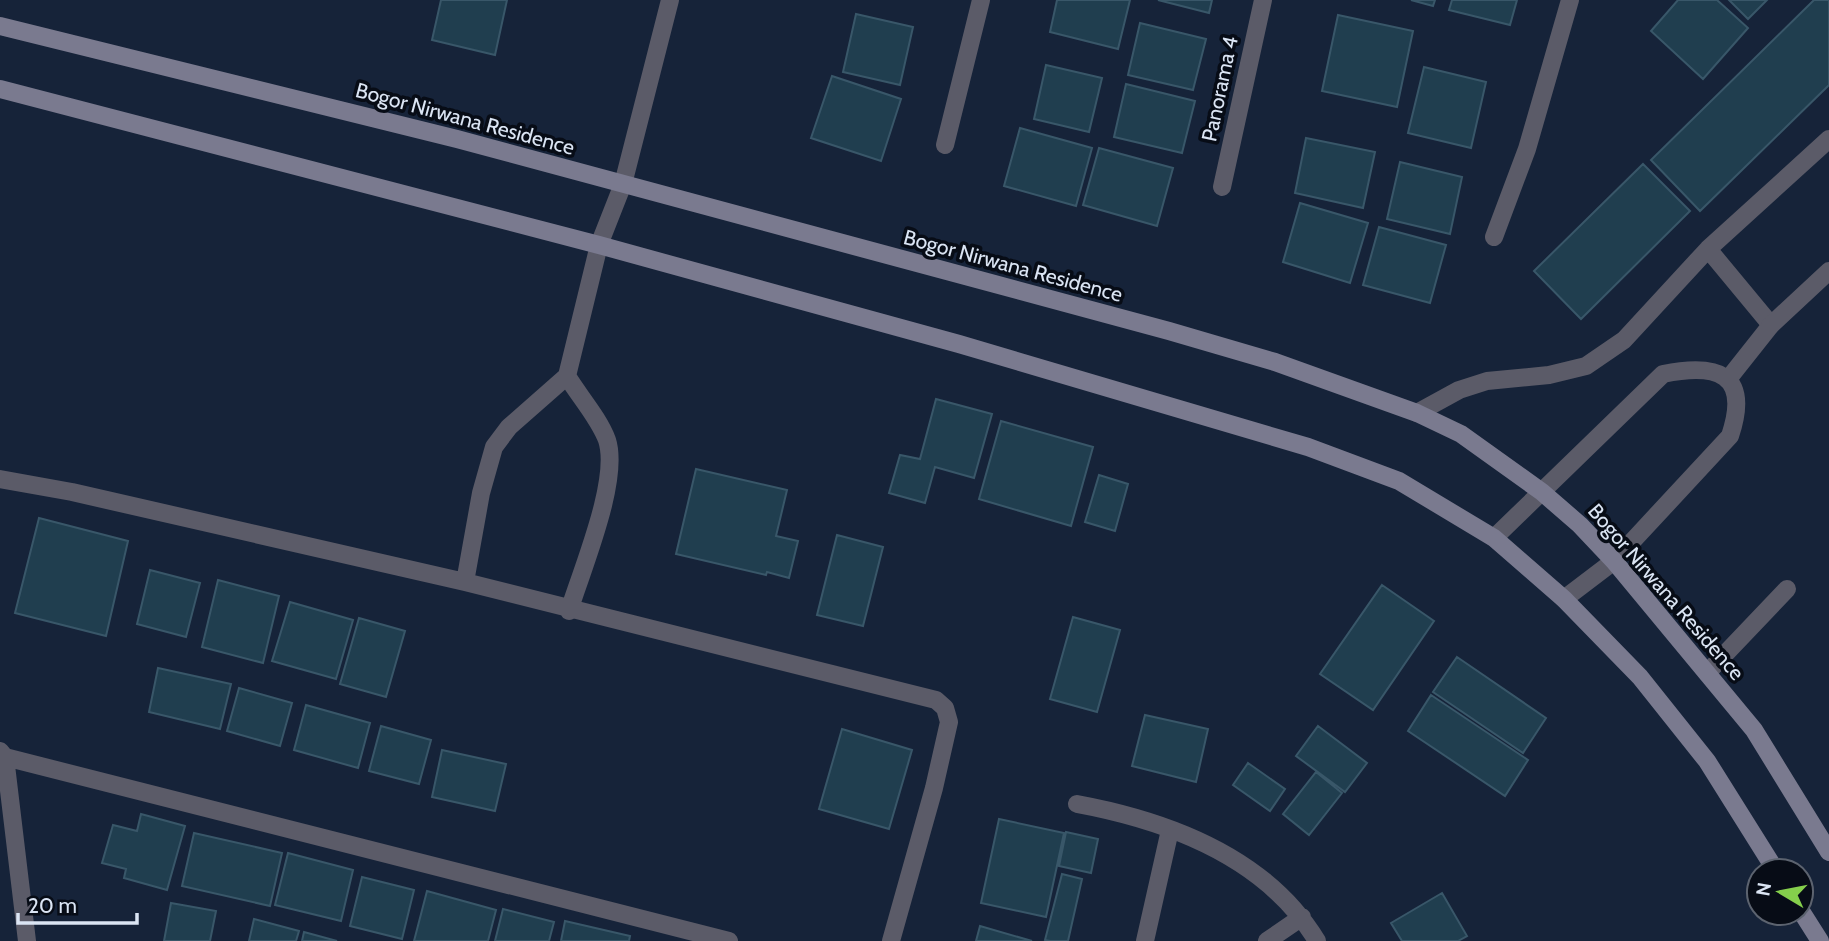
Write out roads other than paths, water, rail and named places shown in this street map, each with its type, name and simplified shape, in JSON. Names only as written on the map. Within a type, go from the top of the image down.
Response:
[{"type":"street","points":[[465,582],[481,493],[494,447],[509,427],[567,376],[599,245],[624,184],[670,0]]},
{"type":"street","points":[[945,145],[981,0]]},
{"type":"street","name":"Panorama 4","points":[[1222,187],[1263,0]]},
{"type":"street","points":[[1494,237],[1527,149],[1570,0]]},
{"type":"street","name":"Bogor Nirwana Residence","points":[[0,26],[289,96],[1169,331],[1328,379],[1417,413],[1461,434],[1542,492],[1580,525],[1614,561],[1755,730],[1829,852]]},
{"type":"street","points":[[0,89],[599,245],[959,344],[1308,446],[1399,481],[1494,538],[1564,599],[1640,677],[1707,761],[1767,857]]},
{"type":"street","points":[[1417,413],[1459,390],[1487,381],[1549,375],[1586,366],[1624,340],[1707,250],[1829,139]]},
{"type":"street","points":[[1707,250],[1772,325]]},
{"type":"street","points":[[1729,378],[1772,325],[1829,271]]},
{"type":"street","points":[[1494,538],[1581,450],[1663,374],[1688,369],[1712,370],[1729,378],[1737,391],[1738,414],[1730,436],[1614,561],[1564,599]]},
{"type":"street","points":[[567,376],[607,440],[610,460],[608,485],[569,611]]},
{"type":"street","points":[[0,479],[72,492],[465,582],[569,611],[942,704],[949,715],[949,722],[934,789],[891,941]]},
{"type":"street","points":[[1707,673],[1787,589]]},
{"type":"street","points":[[27,941],[3,754],[729,941]]},
{"type":"street","points":[[1077,804],[1105,809],[1170,830],[1239,862],[1271,886],[1302,917],[1317,941]]},
{"type":"street","points":[[1145,941],[1170,830]]},
{"type":"street","points":[[1268,941],[1302,917]]}]
